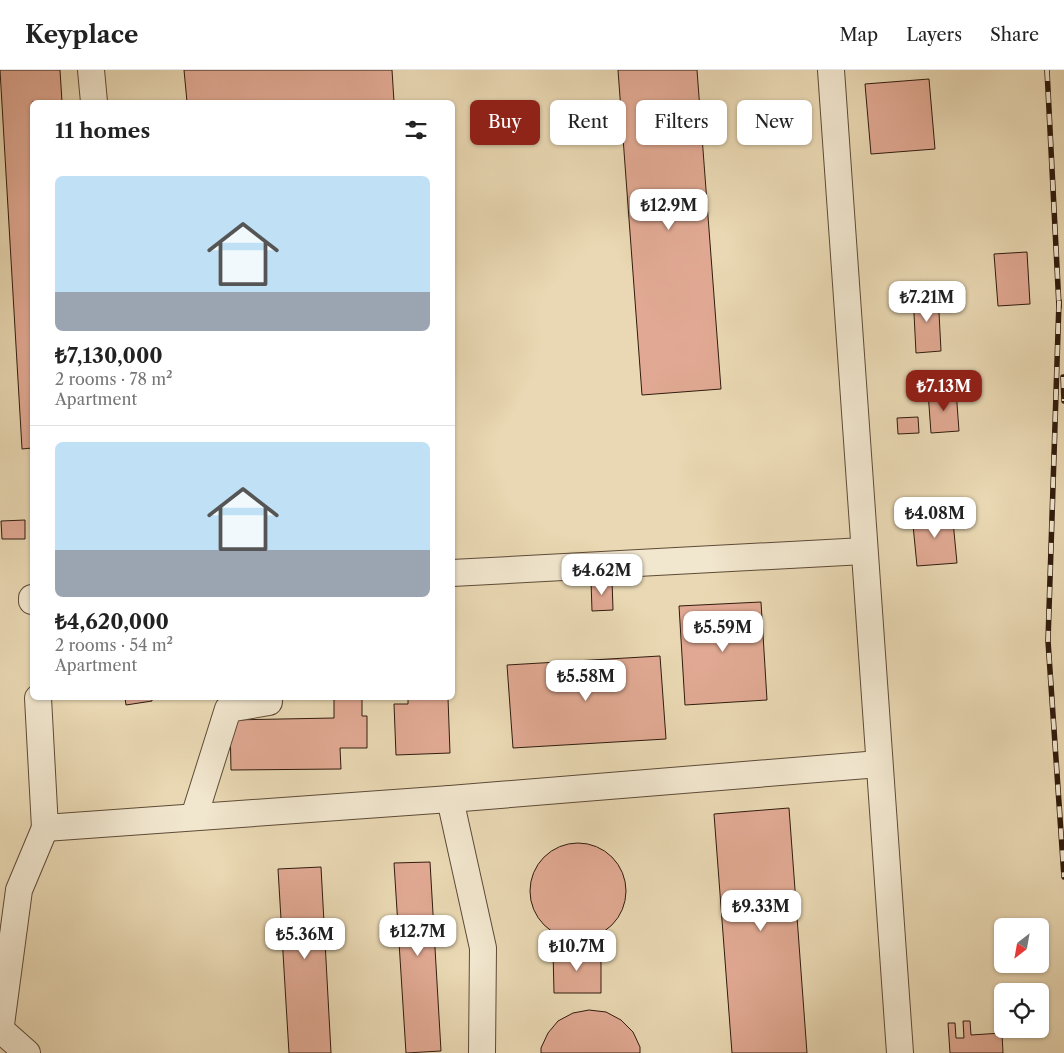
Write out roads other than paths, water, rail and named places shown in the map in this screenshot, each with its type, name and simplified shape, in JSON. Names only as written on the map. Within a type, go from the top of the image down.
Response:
[{"type":"lane","points":[[91,70],[94,100]]},
{"type":"lane","points":[[831,70],[900,1053]]},
{"type":"lane","points":[[455,573],[864,551]]},
{"type":"lane","points":[[27,1053],[1,1031],[19,890],[45,828],[38,700]]},
{"type":"lane","points":[[194,817],[228,709],[269,702],[269,700]]},
{"type":"lane","points":[[45,828],[450,799],[880,764]]},
{"type":"lane","points":[[450,799],[483,948],[482,1053]]},
{"type":"railway","points":[[1047,70],[1059,307]]},
{"type":"railway","points":[[1059,301],[1048,641],[1064,877]]},
{"type":"railway","points":[[1063,377],[1064,401]]}]
